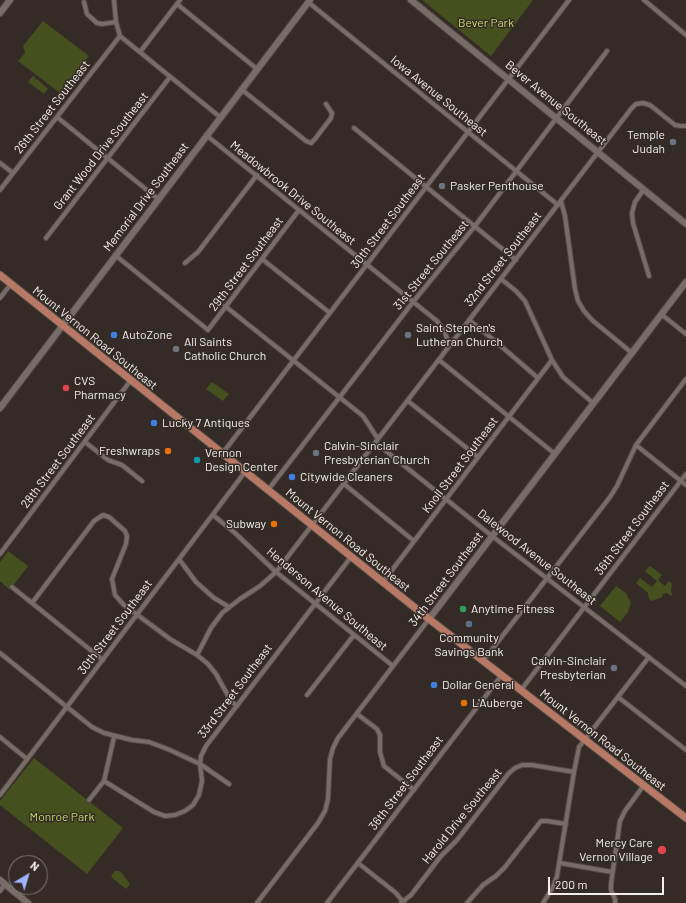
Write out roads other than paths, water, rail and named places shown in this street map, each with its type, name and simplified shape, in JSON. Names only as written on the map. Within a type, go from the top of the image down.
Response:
[{"type":"main road","name":"Mount Vernon Road Southeast","points":[[0,275],[483,662],[686,818]]},
{"type":"street","points":[[0,13],[10,0]]},
{"type":"street","points":[[114,0],[116,22],[120,36],[220,117]]},
{"type":"street","name":"Bever Avenue Southeast","points":[[411,0],[686,224]]},
{"type":"street","name":"30th Street Southeast","points":[[222,454],[569,0]]},
{"type":"street","points":[[644,0],[686,36]]},
{"type":"street","name":"Memorial Drive Southeast","points":[[0,408],[309,1]]},
{"type":"street","name":"Iowa Avenue Southeast","points":[[309,1],[517,171],[560,203]]},
{"type":"street","points":[[84,2],[87,14],[97,23],[102,24],[116,22]]},
{"type":"street","points":[[140,52],[178,2],[257,69]]},
{"type":"street","name":"26th Street Southeast","points":[[0,190],[120,36]]},
{"type":"street","name":"31st Street Southeast","points":[[268,490],[413,302],[475,226],[607,51]]},
{"type":"street","name":"Grant Wood Drive Southeast","points":[[46,238],[170,77]]},
{"type":"street","points":[[241,89],[306,141],[311,143],[331,118],[332,113],[326,104]]},
{"type":"street","name":"32nd Street Southeast","points":[[197,655],[211,628],[222,613],[260,586],[276,572],[631,109],[636,104],[643,103],[650,105],[675,125],[686,126]]},
{"type":"street","points":[[57,117],[158,198]]},
{"type":"street","points":[[354,128],[516,260]]},
{"type":"street","name":"Meadowbrook Drive Southeast","points":[[206,135],[437,321],[444,330],[447,338],[447,349]]},
{"type":"street","points":[[0,163],[13,173]]},
{"type":"street","points":[[186,263],[198,252],[257,175]]},
{"type":"street","points":[[644,189],[635,202],[632,214],[633,223],[649,276]]},
{"type":"street","points":[[560,203],[565,216],[578,301],[592,320],[632,353]]},
{"type":"street","name":"29th Street Southeast","points":[[115,255],[208,330],[299,210]]},
{"type":"street","points":[[262,258],[330,313]]},
{"type":"street","points":[[501,279],[516,291],[525,301],[552,360],[563,377],[593,403]]},
{"type":"street","name":"34th Street Southeast","points":[[257,903],[318,823],[325,811],[330,786],[328,771],[333,748],[338,738],[686,282]]},
{"type":"street","points":[[0,298],[11,284]]},
{"type":"street","name":"Dalewood Avenue Southeast","points":[[226,306],[363,416],[377,441],[447,499],[492,536],[686,686]]},
{"type":"street","points":[[661,314],[686,334]]},
{"type":"street","points":[[469,320],[538,378]]},
{"type":"street","points":[[439,360],[555,454]]},
{"type":"street","name":"Knoll Street Southeast","points":[[383,582],[552,360]]},
{"type":"street","points":[[483,662],[610,497],[636,445],[686,379]]},
{"type":"street","name":"28th Street Southeast","points":[[0,554],[131,380]]},
{"type":"street","points":[[408,401],[478,458]]},
{"type":"street","points":[[85,442],[108,460],[122,465],[142,481]]},
{"type":"street","points":[[636,445],[686,485]]},
{"type":"street","name":"30th Street Southeast","points":[[0,795],[245,472]]},
{"type":"street","name":"36th Street Southeast","points":[[521,690],[686,474]]},
{"type":"street","points":[[344,484],[414,541]]},
{"type":"street","points":[[32,603],[94,521],[103,515],[109,517],[125,531],[127,536],[126,544],[114,573],[112,584],[115,595],[119,600],[170,639],[197,655],[208,664],[216,674],[231,701],[237,706]]},
{"type":"street","name":"Henderson Avenue Southeast","points":[[213,515],[235,533],[276,572],[393,666]]},
{"type":"street","name":"33rd Street Southeast","points":[[104,781],[154,812],[165,816],[175,816],[193,805],[202,781],[200,764],[201,756],[206,746],[351,557]]},
{"type":"street","points":[[179,559],[196,582],[214,598],[229,607]]},
{"type":"street","points":[[12,587],[103,660]]},
{"type":"street","points":[[307,695],[354,635]]},
{"type":"street","points":[[0,653],[92,727],[114,737],[149,742],[200,764],[229,784]]},
{"type":"street","points":[[543,903],[553,888],[560,863],[579,747],[649,657]]},
{"type":"street","name":"36th Street Southeast","points":[[327,903],[502,676]]},
{"type":"street","points":[[618,697],[686,750]]},
{"type":"street","points":[[357,714],[377,729],[380,735],[380,752],[384,766],[414,790]]},
{"type":"street","points":[[0,737],[27,760]]},
{"type":"street","points":[[89,800],[104,781],[114,737]]},
{"type":"street","name":"Harold Drive Southeast","points":[[403,903],[441,856],[457,840],[509,773],[515,768],[522,765],[532,765],[574,772]]},
{"type":"street","points":[[615,903],[615,898],[611,890],[612,872],[622,815],[644,785]]},
{"type":"street","points":[[467,903],[483,885],[505,868],[541,821],[547,820],[566,824]]},
{"type":"street","points":[[358,863],[396,893],[403,903]]},
{"type":"street","points":[[560,863],[612,872]]},
{"type":"street","points":[[0,891],[2,882]]},
{"type":"street","points":[[18,895],[28,903]]},
{"type":"place","name":"Temple Judah","points":[[673,142]]},
{"type":"place","name":"Pasker Penthouse","points":[[442,186]]},
{"type":"place","name":"AutoZone","points":[[114,335]]},
{"type":"place","name":"Saint Stephen's Lutheran Church","points":[[408,335]]},
{"type":"place","name":"All Saints Catholic Church","points":[[176,349]]},
{"type":"place","name":"CVS Pharmacy","points":[[66,388]]},
{"type":"place","name":"Lucky 7 Antiques","points":[[154,423]]},
{"type":"place","name":"Freshwraps","points":[[168,451]]},
{"type":"place","name":"Calvin-Sinclair Presbyterian Church","points":[[316,453]]},
{"type":"place","name":"Vernon Design Center","points":[[197,460]]},
{"type":"place","name":"Citywide Cleaners","points":[[292,477]]},
{"type":"place","name":"Subway","points":[[274,524]]},
{"type":"place","name":"Anytime Fitness","points":[[463,609]]},
{"type":"place","name":"Community Savings Bank","points":[[469,624]]},
{"type":"place","name":"Calvin-Sinclair Presbyterian","points":[[614,668]]},
{"type":"place","name":"Dollar General","points":[[434,685]]},
{"type":"place","name":"L'Auberge","points":[[464,703]]},
{"type":"place","name":"Mercy Care Vernon Village","points":[[662,850]]},
{"type":"park label","name":"Bever Park","points":[[486,23]]},
{"type":"park label","name":"Monroe Park","points":[[62,817]]}]
